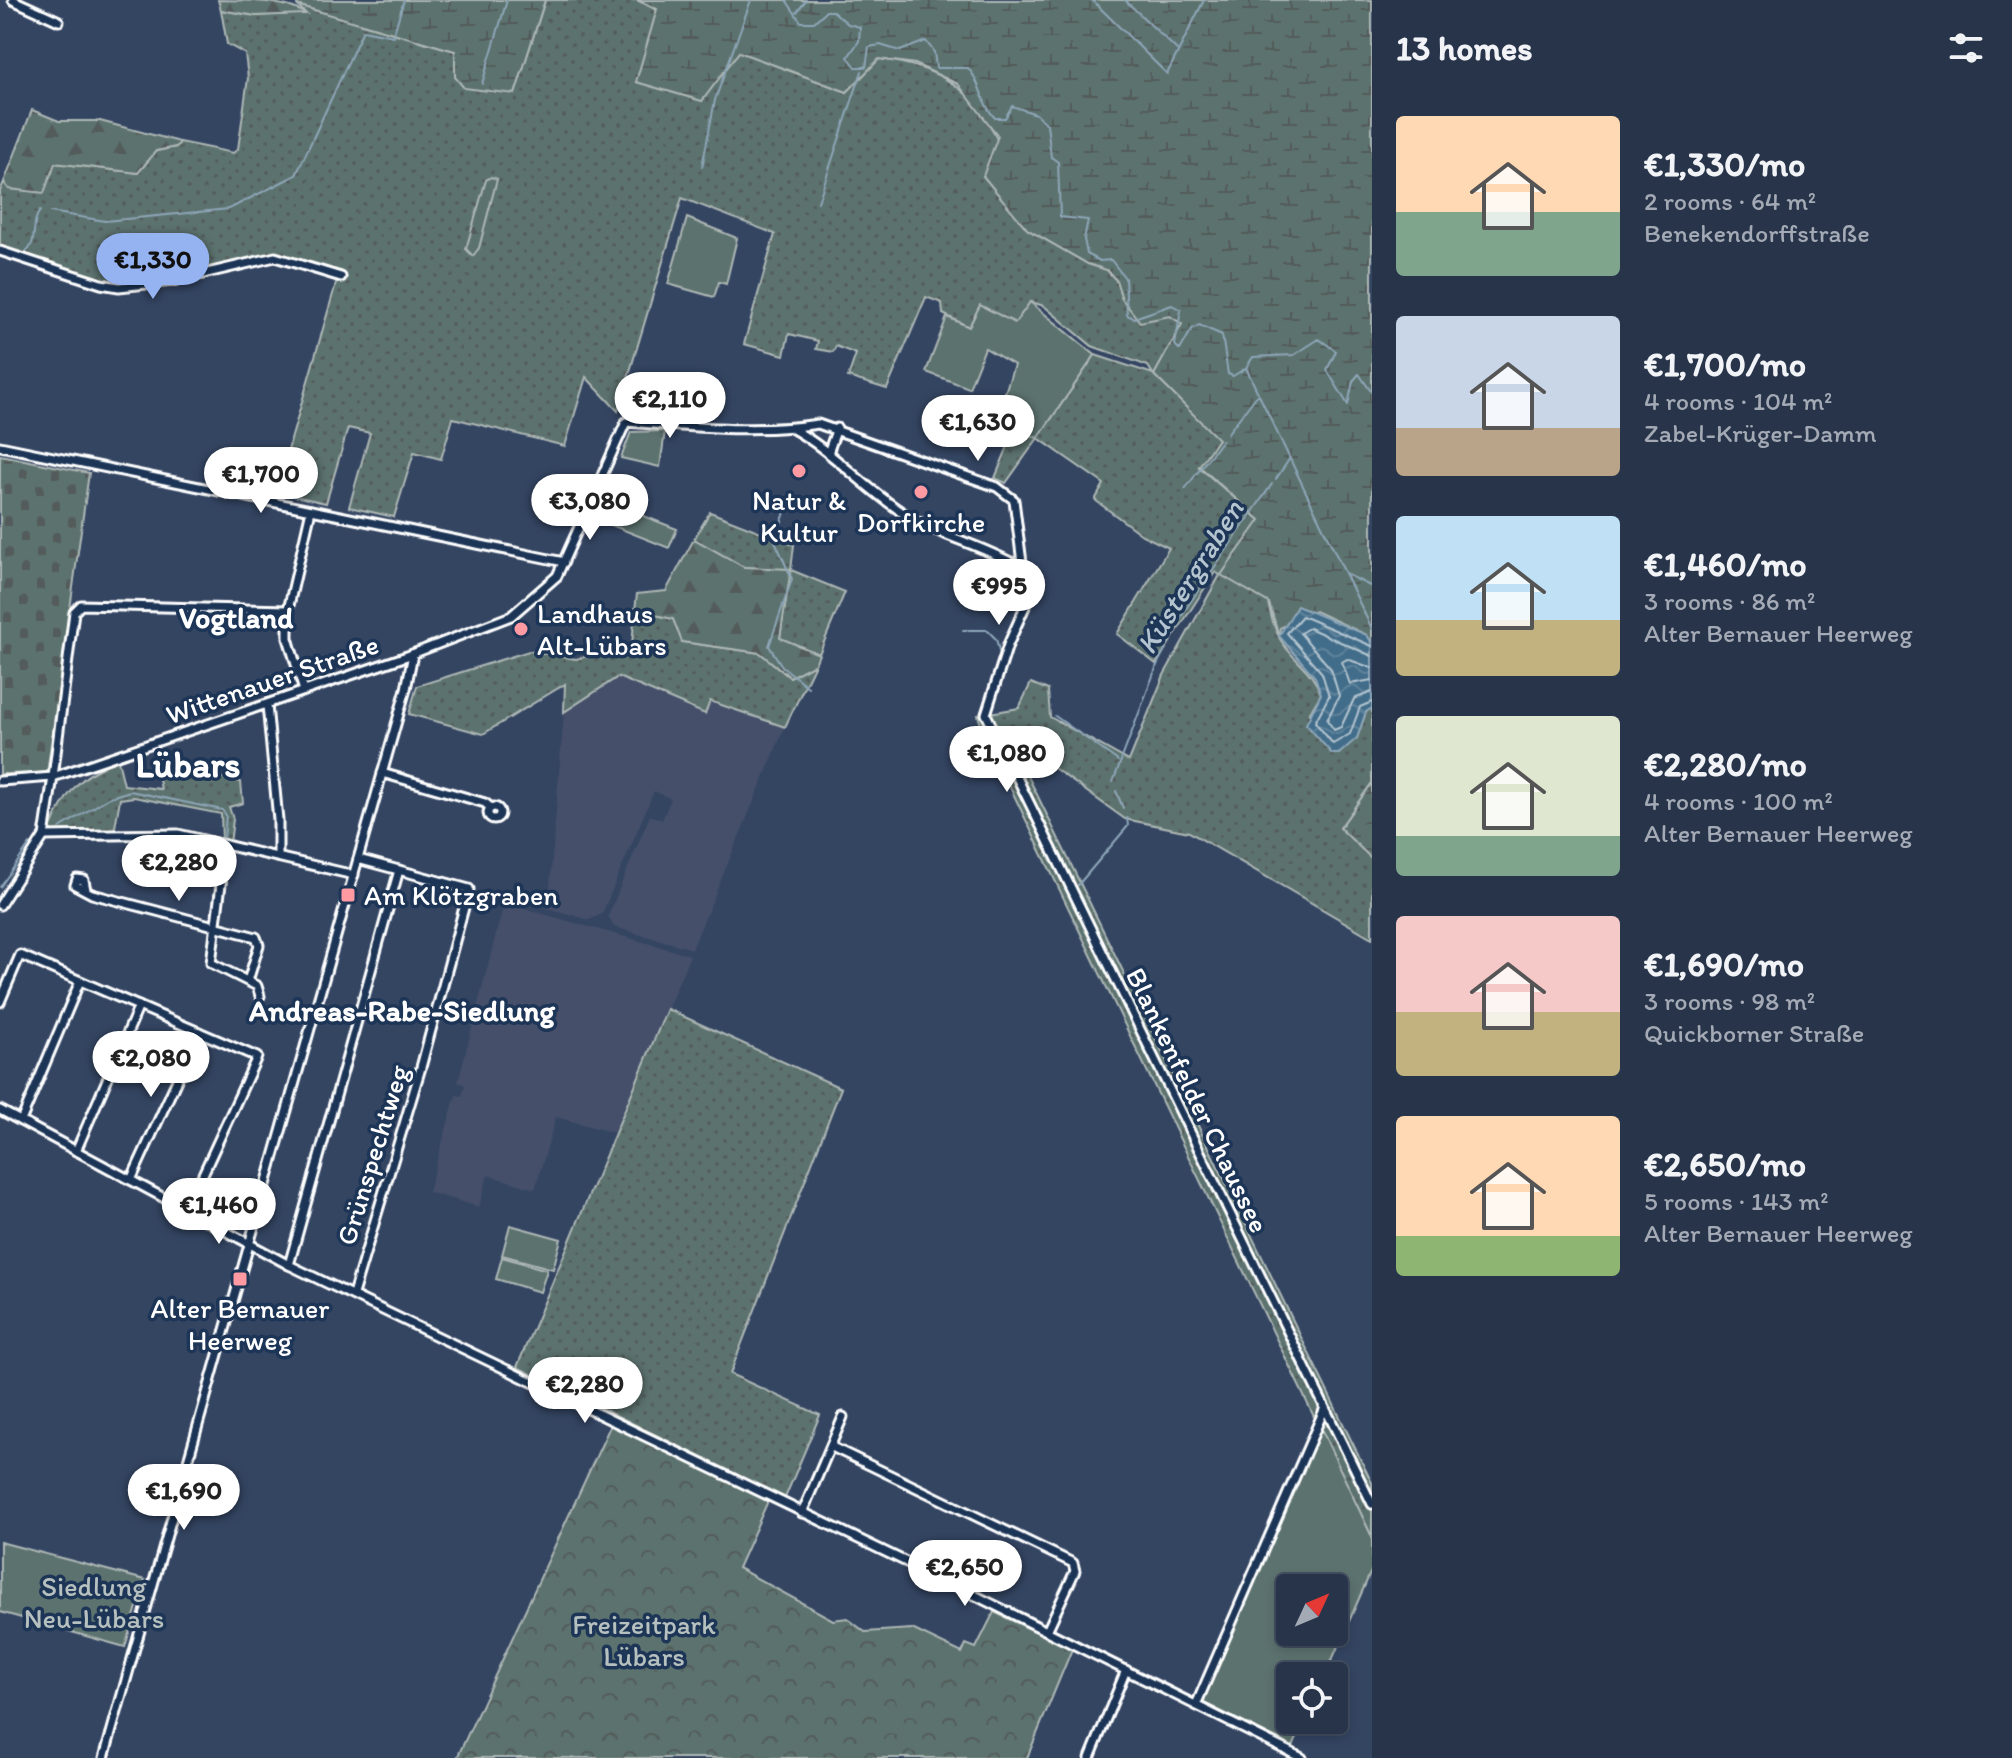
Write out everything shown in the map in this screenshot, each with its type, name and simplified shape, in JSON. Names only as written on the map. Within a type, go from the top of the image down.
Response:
[{"type":"street","points":[[13,0],[59,21]]},
{"type":"street","points":[[0,251],[119,287],[173,281],[275,257],[341,277]]},
{"type":"street","name":"Wittenauer Straße","points":[[0,781],[53,777],[413,654],[511,616],[548,587],[564,562],[626,422],[791,428]]},
{"type":"street","points":[[791,428],[818,424],[837,428],[1007,491],[1014,500],[1023,569]]},
{"type":"street","points":[[791,428],[828,453],[904,514],[992,550],[1023,569]]},
{"type":"street","points":[[828,453],[837,428]]},
{"type":"street","points":[[0,446],[564,562]]},
{"type":"street","points":[[304,691],[288,638],[288,610],[311,510]]},
{"type":"street","name":"Blankenfelder Chaussee","points":[[1023,569],[1027,602],[986,714],[1372,1504]]},
{"type":"street","points":[[0,905],[44,836],[74,612],[81,605],[288,610]]},
{"type":"street","points":[[104,1758],[354,875],[413,654]]},
{"type":"street","points":[[267,705],[278,820],[278,857]]},
{"type":"street","points":[[382,773],[478,800],[491,808]]},
{"type":"street","points":[[44,836],[178,834],[354,875]]},
{"type":"street","points":[[226,845],[211,963],[257,986],[260,996]]},
{"type":"street","points":[[289,1265],[399,870],[358,859]]},
{"type":"street","name":"Grünspechtweg","points":[[353,1294],[420,1071],[469,889],[399,870]]},
{"type":"street","points":[[86,890],[258,940],[248,981]]},
{"type":"street","points":[[0,1002],[20,955],[257,1057],[186,1211]]},
{"type":"street","points":[[21,1121],[80,981]]},
{"type":"street","points":[[76,1151],[139,1006]]},
{"type":"street","points":[[131,1180],[199,1032]]},
{"type":"street","points":[[0,1110],[289,1265],[1047,1631],[1302,1758]]},
{"type":"street","points":[[1196,1705],[1324,1410]]},
{"type":"street","points":[[802,1513],[843,1417]]},
{"type":"street","points":[[832,1447],[1073,1563],[1075,1571],[1047,1631]]},
{"type":"street","points":[[1090,1758],[1126,1670]]},
{"type":"shaded area","points":[[618,677],[705,714],[710,701],[785,727],[692,949],[614,927],[608,916],[650,815],[662,820],[671,799],[654,791],[602,914],[589,920],[548,908],[564,712]]},
{"type":"shaded area","points":[[504,903],[690,955],[615,1133],[556,1117],[535,1189],[488,1175],[479,1207],[428,1192],[456,1095],[462,1096],[465,1085],[458,1082]]},
{"type":"green space","points":[[218,0],[276,3],[306,14],[256,16],[221,10]]},
{"type":"green space","points":[[298,0],[545,0],[515,94],[464,88],[455,77],[455,51],[297,5]]},
{"type":"green space","points":[[545,0],[637,0],[739,51],[847,92],[879,59],[916,67],[944,78],[967,94],[983,114],[1007,165],[1027,229],[1088,264],[1107,270],[1116,280],[1122,299],[1170,316],[1183,324],[1154,375],[1219,439],[1199,467],[1260,520],[1265,581],[1274,625],[1280,639],[1313,678],[1321,694],[1309,714],[1357,738],[1366,712],[1372,708],[1372,783],[1340,828],[1372,859],[1372,938],[1189,832],[1125,819],[1008,735],[1372,1483],[1372,1537],[982,729],[978,715],[1019,708],[1031,683],[1048,690],[1050,717],[1129,761],[1164,675],[1220,575],[1215,572],[1156,664],[1117,634],[1169,548],[1142,535],[1095,500],[1104,484],[1038,438],[1095,355],[1153,374],[1148,366],[1092,346],[1044,306],[1031,302],[1015,324],[980,306],[969,327],[943,314],[942,303],[926,297],[887,389],[848,377],[856,354],[836,346],[833,352],[816,349],[818,341],[789,334],[784,355],[744,344],[775,234],[682,198],[618,411],[586,377],[565,446],[453,418],[441,459],[414,452],[394,517],[349,507],[370,433],[348,428],[326,503],[276,492],[339,273],[272,254],[147,283],[121,285],[0,248],[0,191],[4,182],[9,189],[52,173],[54,163],[138,173],[156,151],[176,147],[180,142],[233,153],[238,149],[248,78],[245,54],[227,44],[221,10],[256,16],[305,13],[297,5],[455,51],[455,77],[515,94]]},
{"type":"green space","points":[[637,0],[1372,0],[1372,643],[1367,635],[1315,611],[1280,628],[1279,636],[1269,603],[1221,575],[1260,520],[1199,466],[1218,439],[1154,375],[1182,324],[1170,316],[1140,322],[1122,299],[1116,280],[1107,270],[1088,264],[1027,229],[983,176],[998,136],[958,84],[915,64],[879,59],[847,92],[739,52],[702,101],[636,82],[657,9]]},
{"type":"green space","points":[[32,110],[59,121],[100,121],[180,142],[176,147],[156,151],[138,173],[55,163],[44,193],[9,189],[4,182]]},
{"type":"green space","points":[[491,177],[497,179],[479,248],[473,256],[466,249],[486,180]]},
{"type":"green space","points":[[687,218],[737,238],[726,284],[719,282],[714,297],[668,284]]},
{"type":"green space","points":[[1030,302],[1095,355],[1038,438],[1015,429],[1018,408],[1002,402],[1014,365],[985,348],[969,388],[926,372],[947,317],[969,327],[980,305],[1015,323]]},
{"type":"green space","points":[[1015,429],[1038,438],[1006,483],[995,478]]},
{"type":"green space","points":[[665,431],[660,467],[621,458],[631,432]]},
{"type":"green space","points":[[0,455],[89,473],[47,773],[0,774]]},
{"type":"green space","points":[[618,506],[677,529],[669,548],[611,525]]},
{"type":"green space","points":[[710,512],[794,545],[791,570],[845,592],[819,654],[780,638],[790,570],[744,567],[694,539]]},
{"type":"green space","points":[[694,539],[744,567],[791,569],[780,638],[819,654],[815,664],[790,677],[760,653],[682,642],[673,619],[635,610],[637,594],[666,591]]},
{"type":"green space","points":[[635,610],[673,619],[683,642],[761,653],[789,677],[815,664],[785,727],[710,701],[705,714],[618,677],[564,712],[565,684],[483,734],[409,714],[417,686],[529,651],[576,659],[632,645]]},
{"type":"green space","points":[[158,750],[161,764],[241,782],[243,803],[229,807],[233,819],[230,844],[222,842],[221,814],[134,797],[120,799],[114,833],[49,832],[74,787],[93,772],[118,760],[124,785],[161,789],[153,751]]},
{"type":"green space","points":[[1372,783],[1372,859],[1340,828]]},
{"type":"green space","points":[[667,1009],[841,1088],[730,1374],[820,1415],[785,1498],[517,1367]]},
{"type":"green space","points":[[510,1225],[561,1239],[553,1269],[502,1255]]},
{"type":"green space","points":[[502,1257],[547,1270],[540,1292],[496,1279]]},
{"type":"green space","points":[[1318,1422],[1372,1537],[1372,1569],[1348,1624],[1348,1574],[1276,1574],[1276,1646],[1338,1646],[1331,1662],[1276,1662],[1276,1734],[1299,1734],[1293,1747],[1198,1700]]},
{"type":"green space","name":"Freizeitpark Lübars","points":[[611,1424],[768,1501],[738,1568],[833,1620],[847,1618],[865,1632],[912,1629],[962,1653],[966,1644],[976,1648],[994,1612],[1072,1649],[1027,1758],[457,1758]]},
{"type":"green space","name":"Siedlung Neu-Lübars","points":[[0,1542],[145,1580],[125,1647],[0,1612]]},
{"type":"water","points":[[1297,606],[1367,635],[1372,643],[1372,708],[1366,712],[1357,738],[1339,754],[1332,754],[1306,724],[1321,694],[1315,677],[1279,636]]},
{"type":"waterway","points":[[50,212],[105,221],[229,209],[296,175],[363,30],[393,36],[404,0]]},
{"type":"waterway","points":[[482,84],[507,0]]},
{"type":"waterway","points":[[702,167],[715,100],[751,0]]},
{"type":"waterway","points":[[786,0],[801,22],[814,22],[826,11],[833,11],[848,24],[860,27],[859,41],[848,57],[856,67],[866,67],[869,47],[880,45],[900,51],[926,41],[934,52],[936,68],[968,68],[995,118],[1005,118],[1012,106],[1036,114],[1047,124],[1051,157],[1058,162],[1060,217],[1088,220],[1084,239],[1087,254],[1100,261],[1111,260],[1125,278],[1127,315],[1134,318],[1172,305],[1181,310],[1175,345],[1180,350],[1192,329],[1199,325],[1222,335],[1228,374],[1233,376],[1246,368],[1253,357],[1294,355],[1319,339],[1336,351],[1327,370],[1348,405],[1353,381],[1359,374],[1372,393]]},
{"type":"waterway","points":[[797,12],[806,0]]},
{"type":"waterway","points":[[1092,0],[1167,74],[1204,0]]},
{"type":"waterway","points":[[1125,0],[1177,50]]},
{"type":"waterway","points":[[818,202],[862,71]]},
{"type":"waterway","points":[[25,253],[32,244],[35,221],[40,211]]},
{"type":"waterway","points":[[1246,368],[1372,629]]},
{"type":"waterway","points":[[1227,434],[1258,394]]},
{"type":"waterway","points":[[1185,489],[1222,440]]},
{"type":"waterway","name":"Küstergraben","points":[[1276,479],[1290,458]]},
{"type":"waterway","name":"Küstergraben","points":[[1113,782],[1157,665],[1185,610],[1272,484]]},
{"type":"waterway","points":[[790,498],[775,541],[792,579],[769,646],[782,666],[808,687]]},
{"type":"waterway","points":[[1348,575],[1372,587]]},
{"type":"waterway","points":[[963,630],[987,630],[996,639],[1000,654]]},
{"type":"waterway","points":[[1055,716],[1118,761]]},
{"type":"waterway","points":[[60,828],[110,797],[130,791],[222,810],[226,815],[224,839]]},
{"type":"waterway","name":"Küstergraben","points":[[1116,791],[1123,808]]},
{"type":"waterway","name":"Küstergraben","points":[[1078,885],[1128,826],[1127,818]]},
{"type":"waterway","points":[[0,887],[30,844]]},
{"type":"place","name":"Natur & Kultur","points":[[799,471]]},
{"type":"place","name":"Dorfkirche","points":[[921,492]]},
{"type":"place","name":"Landhaus Alt-Lübars","points":[[521,629]]},
{"type":"place","name":"Am Klötzgraben","points":[[348,895]]},
{"type":"place","name":"Alter Bernauer Heerweg","points":[[240,1279]]},
{"type":"district","name":"Vogtland","points":[[236,618]]},
{"type":"district","name":"Lübars","points":[[188,764]]},
{"type":"district","name":"Andreas-Rabe-Siedlung","points":[[402,1011]]}]
